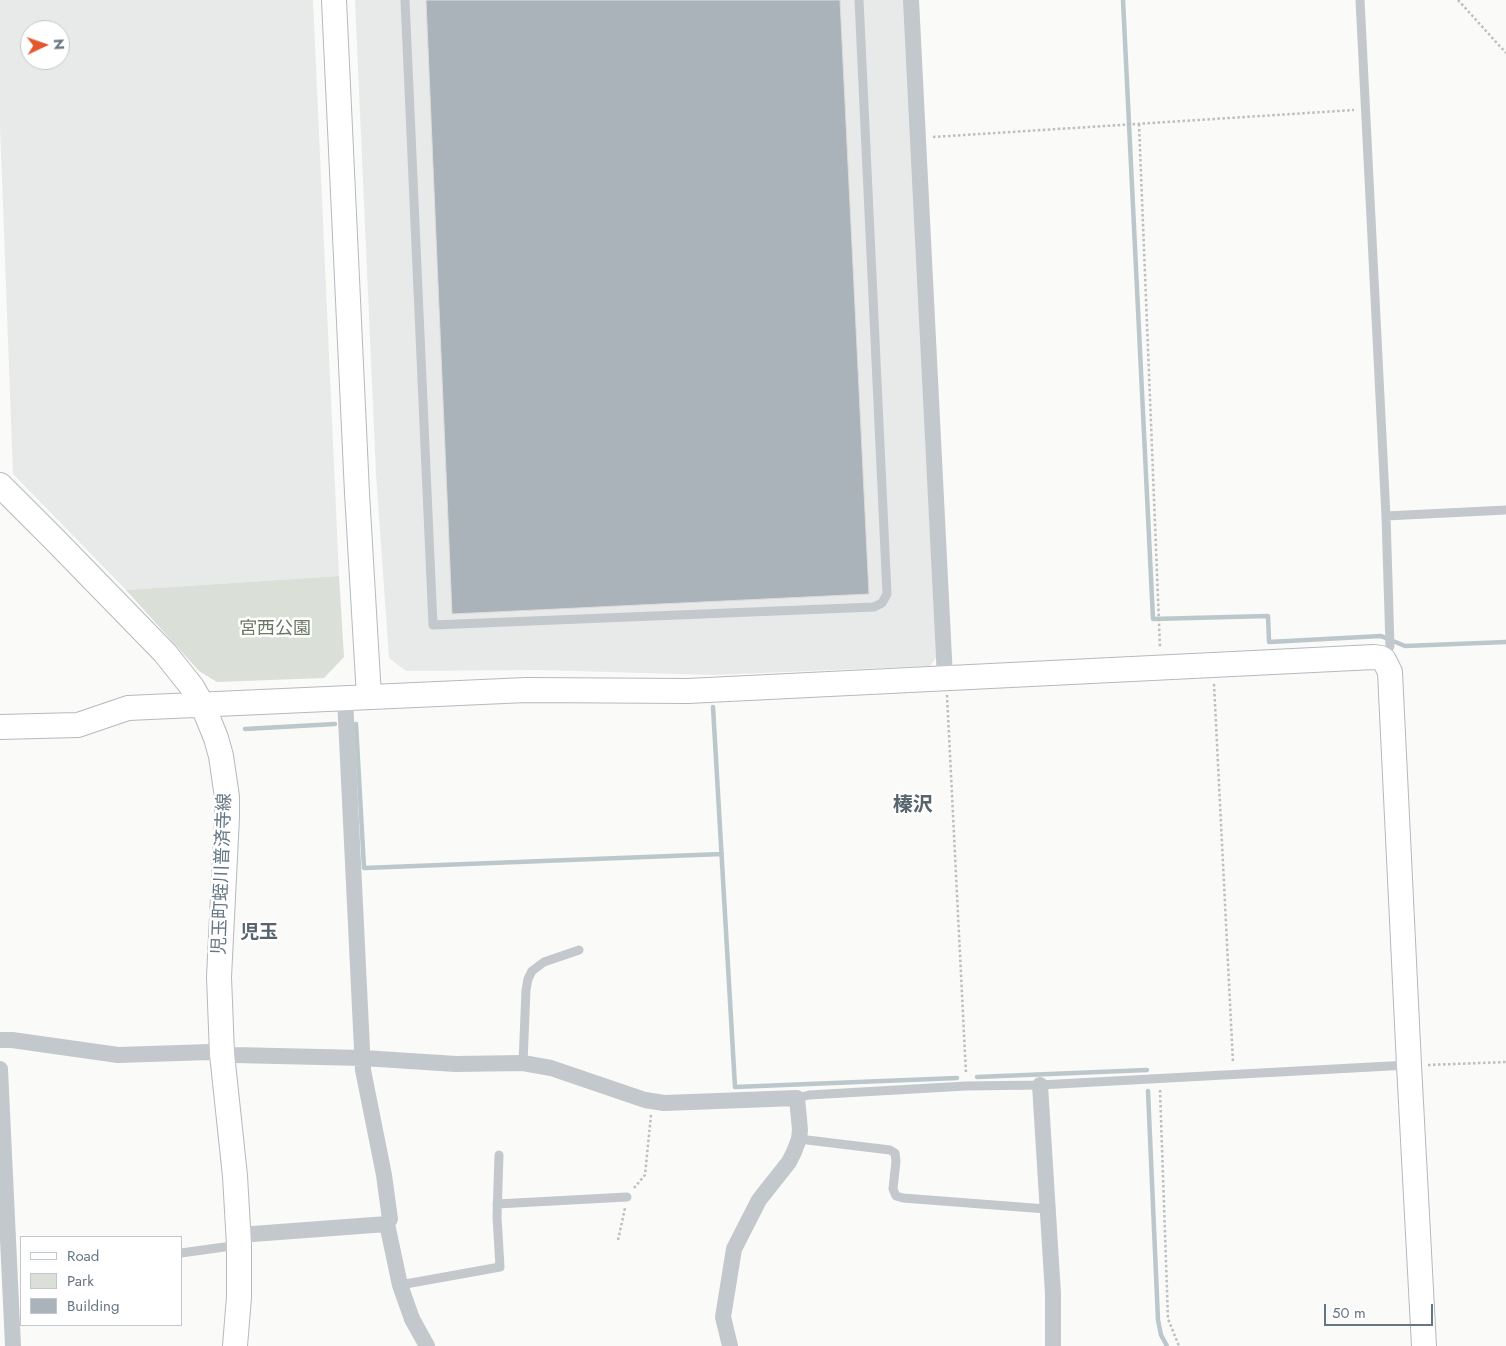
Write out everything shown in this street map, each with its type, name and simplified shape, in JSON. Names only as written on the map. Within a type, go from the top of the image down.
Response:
[{"type":"street","points":[[334,0],[357,492],[369,697]]},
{"type":"street","points":[[911,0],[945,678]]},
{"type":"street","name":"児玉町蛭川普済寺線","points":[[0,485],[165,653],[192,687],[203,706],[222,756],[227,797],[219,953],[222,1054],[236,1176],[239,1240],[239,1297],[235,1346]]},
{"type":"street","points":[[0,727],[78,725],[128,708],[526,690],[688,690],[1374,657],[1384,660],[1390,672],[1408,1065],[1424,1346]]},
{"type":"street","points":[[345,698],[363,1058],[366,1084],[384,1175],[390,1220],[387,1224],[400,1285],[412,1319],[427,1346]]},
{"type":"street","points":[[0,1040],[12,1040],[118,1055],[210,1052],[234,1055],[363,1058],[456,1064],[523,1063],[551,1068],[645,1100],[664,1103],[797,1098],[799,1139],[789,1162],[759,1200],[734,1249],[723,1317],[730,1346]]},
{"type":"street","points":[[0,1069],[12,1244],[13,1346]]},
{"type":"street","points":[[1040,1085],[1052,1294],[1053,1346]]},
{"type":"street","points":[[239,1240],[387,1224]]},
{"type":"lane","points":[[405,0],[433,625],[874,607],[882,603],[887,594],[887,584],[859,0]]},
{"type":"lane","points":[[1360,0],[1386,516],[1390,646],[1384,660]]},
{"type":"lane","points":[[1386,516],[1506,510]]},
{"type":"lane","points":[[523,1063],[526,990],[532,971],[544,962],[579,950]]},
{"type":"lane","points":[[797,1098],[809,1095],[966,1086],[1040,1085],[1408,1065]]},
{"type":"lane","points":[[799,1139],[890,1150],[895,1154],[896,1161],[893,1189],[896,1196],[903,1198],[1046,1208]]},
{"type":"lane","points":[[400,1285],[500,1267],[497,1204],[499,1155]]},
{"type":"lane","points":[[497,1204],[627,1197]]},
{"type":"lane","points":[[182,1253],[239,1240]]},
{"type":"path","points":[[1458,0],[1506,53]]},
{"type":"path","points":[[918,138],[1366,110]]},
{"type":"path","points":[[1139,124],[1160,667]]},
{"type":"path","points":[[1213,664],[1233,1075]]},
{"type":"path","points":[[945,678],[966,1086]]},
{"type":"path","points":[[1408,1065],[1506,1062]]},
{"type":"path","points":[[1160,1079],[1168,1319],[1179,1346]]},
{"type":"path","points":[[618,1240],[627,1197],[645,1175],[653,1101]]},
{"type":"shaded area","points":[[0,0],[313,0],[339,576],[126,590],[13,474],[0,126]]},
{"type":"shaded area","points":[[355,0],[904,0],[936,658],[930,666],[714,675],[539,670],[406,671],[389,658],[376,474]]},
{"type":"green space","name":"宮西公園","points":[[339,576],[344,657],[324,678],[217,682],[199,671],[126,590]]},
{"type":"building","points":[[426,0],[840,0],[869,594],[452,614]]},
{"type":"waterway","points":[[1123,0],[1153,619],[1268,616],[1269,642],[1381,636],[1405,646],[1506,642]]},
{"type":"waterway","points":[[713,707],[735,1087],[957,1078]]},
{"type":"waterway","points":[[245,729],[335,724]]},
{"type":"waterway","points":[[356,724],[364,868],[722,854]]},
{"type":"waterway","points":[[977,1077],[1147,1070]]},
{"type":"waterway","points":[[1148,1091],[1158,1320],[1161,1335],[1167,1346]]},
{"type":"district","name":"榛沢","points":[[913,806]]},
{"type":"district","name":"児玉","points":[[259,933]]}]
